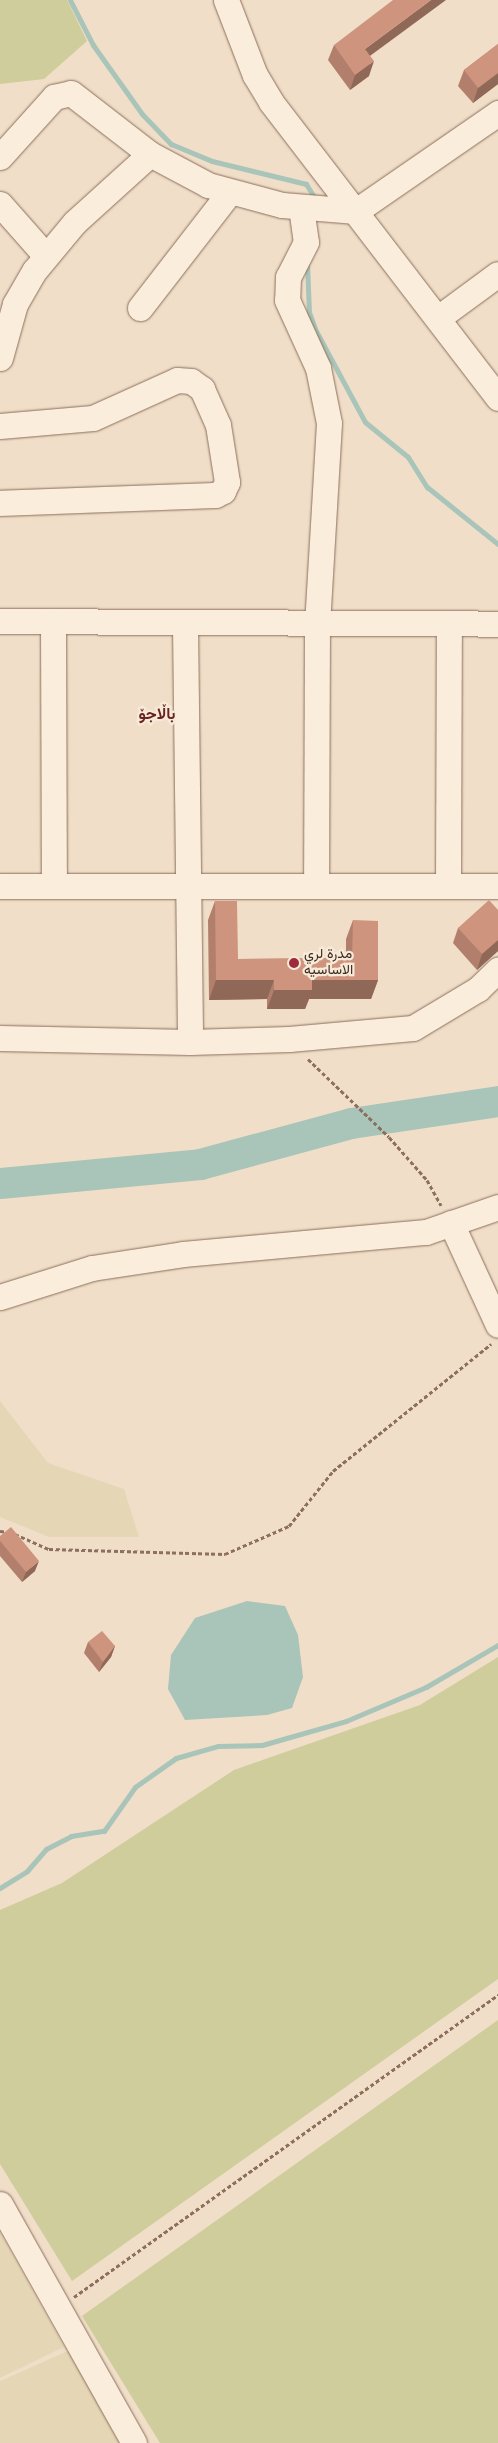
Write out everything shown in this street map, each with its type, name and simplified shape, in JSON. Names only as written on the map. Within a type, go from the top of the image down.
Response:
[{"type":"street","points":[[226,0],[256,76],[271,102],[344,210],[438,318],[498,398]]},
{"type":"street","points":[[0,157],[50,101],[65,93],[76,95],[150,154],[188,176],[229,193],[301,207],[344,210],[498,113]]},
{"type":"street","points":[[0,358],[15,304],[46,256],[95,202],[150,154]]},
{"type":"street","points":[[140,308],[229,193]]},
{"type":"street","points":[[0,204],[46,256]]},
{"type":"street","points":[[301,207],[306,242],[288,277],[287,300],[318,368],[329,423],[317,623],[316,886]]},
{"type":"street","points":[[438,318],[498,274]]},
{"type":"street","points":[[0,426],[93,418],[177,380],[191,381],[202,389],[218,425],[227,482],[223,491],[215,495],[0,503]]},
{"type":"street","points":[[0,621],[185,624],[498,624]]},
{"type":"street","points":[[53,621],[54,886]]},
{"type":"street","points":[[185,624],[190,1042]]},
{"type":"street","points":[[448,886],[449,624]]},
{"type":"street","points":[[0,886],[498,886]]},
{"type":"street","points":[[0,1038],[190,1042],[289,1039],[413,1028],[478,989],[498,970]]},
{"type":"street","points":[[0,1297],[92,1268],[183,1254],[426,1232],[498,1207]]},
{"type":"street","points":[[451,1223],[498,1325]]},
{"type":"street","points":[[0,2204],[57,2309],[134,2443]]},
{"type":"path","points":[[289,1039],[389,1137],[427,1180],[451,1223]]},
{"type":"path","points":[[0,1531],[49,1549],[226,1554],[289,1526],[334,1471],[498,1339]]},
{"type":"path","points":[[57,2309],[498,1995]]},
{"type":"shaded area","points":[[0,0],[67,0],[87,41],[44,79],[0,84]]},
{"type":"shaded area","points":[[0,1401],[48,1463],[124,1489],[139,1537],[49,1537],[0,1517]]},
{"type":"shaded area","points":[[247,1601],[285,1606],[298,1635],[303,1677],[292,1708],[267,1715],[185,1720],[168,1689],[171,1655],[195,1618]]},
{"type":"shaded area","points":[[498,1657],[498,1979],[72,2281],[0,2164],[0,1910],[62,1883],[234,1770],[420,1705]]},
{"type":"shaded area","points":[[498,2020],[498,2443],[160,2443],[82,2316]]},
{"type":"shaded area","points":[[0,2233],[64,2347],[0,2378]]},
{"type":"shaded area","points":[[68,2351],[121,2443],[0,2443],[0,2381]]},
{"type":"building","points":[[393,0],[431,0],[365,49],[374,61],[355,75],[334,45]]},
{"type":"building","points":[[498,44],[498,73],[478,88],[464,70]]},
{"type":"building","points":[[489,900],[498,910],[498,940],[482,954],[458,928]]},
{"type":"building","points":[[215,901],[237,901],[238,959],[352,958],[353,920],[378,921],[378,980],[312,980],[312,990],[274,990],[274,980],[216,980]]},
{"type":"building","points":[[11,1527],[39,1561],[26,1572],[0,1541],[0,1536]]},
{"type":"building","points":[[102,1631],[115,1646],[103,1662],[88,1642]]},
{"type":"waterway","points":[[70,0],[93,45],[142,114],[171,144],[212,161],[306,184],[316,200]]},
{"type":"waterway","points":[[307,263],[309,312],[316,331],[365,422],[408,457],[427,487],[498,544]]},
{"type":"waterway","points":[[0,1183],[200,1164],[351,1123],[498,1101]]},
{"type":"waterway","points":[[0,1888],[27,1871],[46,1849],[71,1836],[104,1831],[135,1787],[176,1758],[218,1746],[262,1745],[346,1721],[426,1687],[498,1645]]},
{"type":"place","name":"مدرة لري الاساسیه","points":[[294,963]]},
{"type":"district","name":"باڵاجۆ","points":[[157,716]]}]
